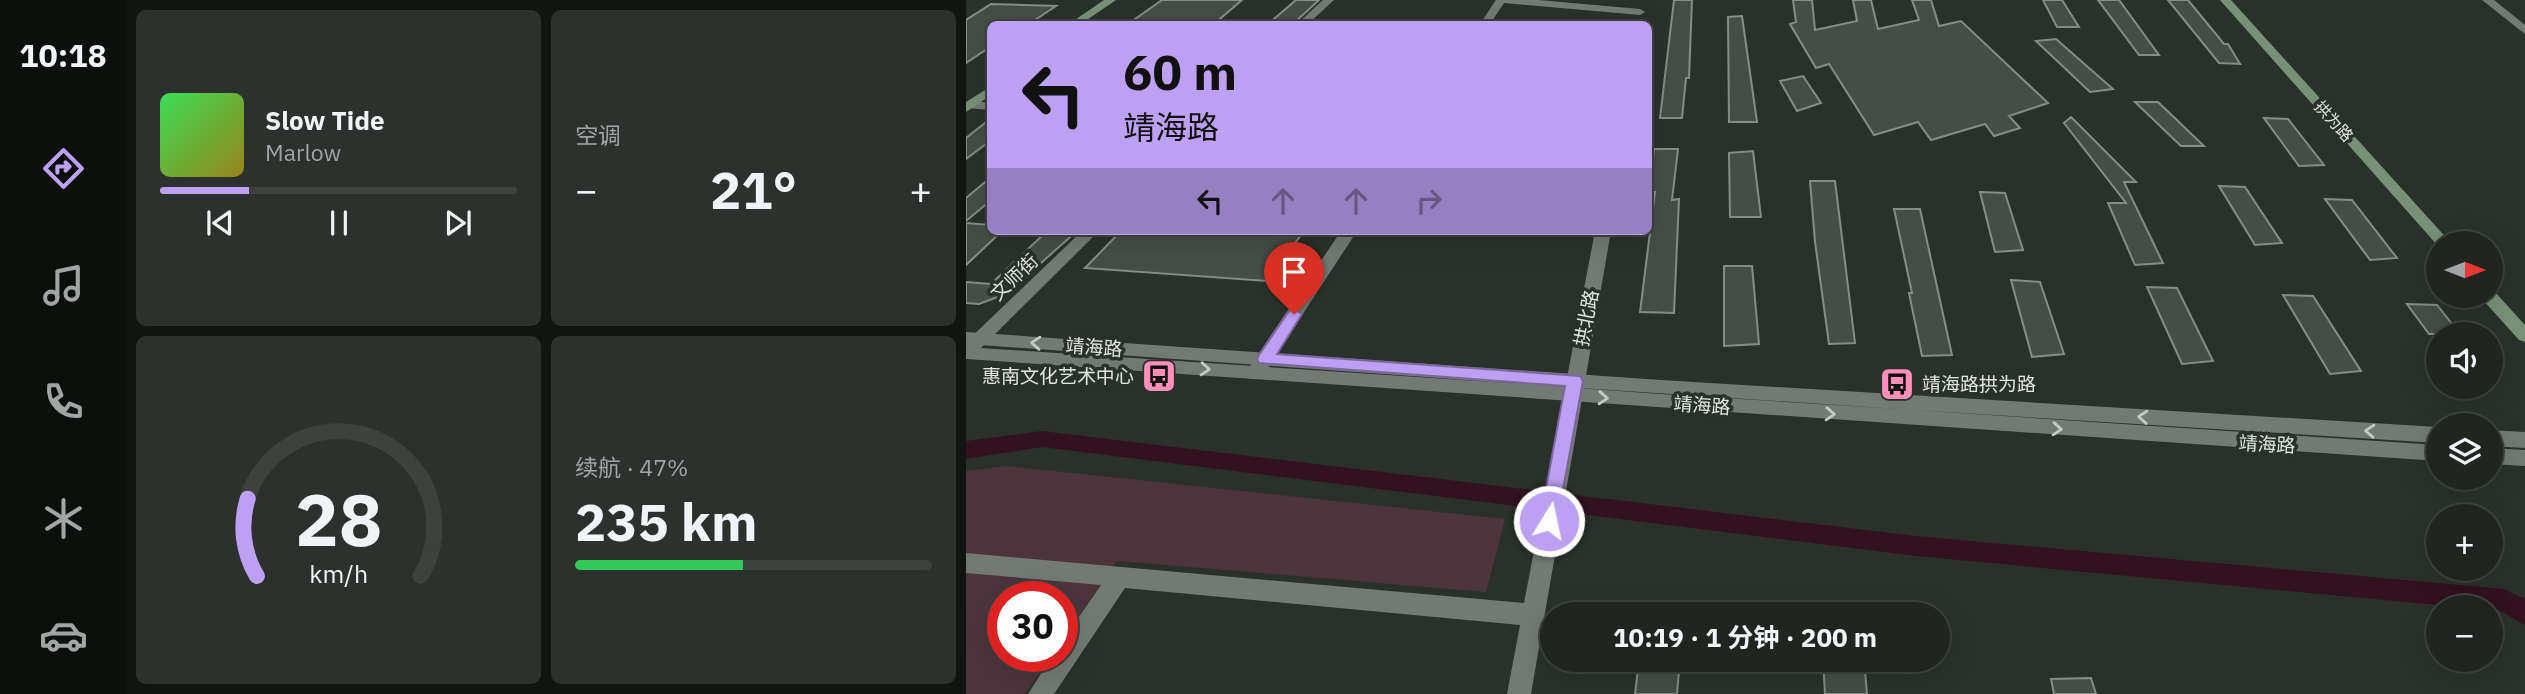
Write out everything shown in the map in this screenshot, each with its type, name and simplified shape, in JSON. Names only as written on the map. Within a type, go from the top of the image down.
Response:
[{"type":"main road","points":[[1079,21],[1111,0]]},
{"type":"main road","points":[[1092,21],[1124,0]]},
{"type":"main road","name":"拱为路","points":[[2225,0],[2432,231]]},
{"type":"main road","points":[[967,104],[987,84]]},
{"type":"main road","points":[[967,104],[987,93]]},
{"type":"main road","points":[[2500,308],[2525,336]]},
{"type":"street","points":[[1305,21],[1329,0]]},
{"type":"street","points":[[1487,21],[1501,0],[1641,6]]},
{"type":"street","points":[[2487,0],[2525,32]]},
{"type":"street","points":[[967,104],[987,106]]},
{"type":"street","name":"文师街","points":[[969,345],[1087,235]]},
{"type":"street","points":[[1260,366],[1346,235]]},
{"type":"street","name":"拱北路","points":[[1519,694],[1602,235]]},
{"type":"street","name":"靖海路","points":[[969,345],[2426,452]]},
{"type":"street","name":"靖海路","points":[[1573,388],[2426,434]]},
{"type":"street","points":[[2503,439],[2525,440]]},
{"type":"street","points":[[2503,457],[2525,458]]},
{"type":"street","points":[[966,563],[1533,615]]},
{"type":"street","points":[[1040,694],[1119,577]]},
{"type":"shaded area","points":[[1007,466],[1505,519],[1486,592],[1117,561],[1078,617],[1078,581],[987,581],[987,672],[1040,672],[1025,694],[966,694],[966,471]]},
{"type":"building","points":[[1162,0],[1242,0],[1218,21],[1132,21]]},
{"type":"building","points":[[1296,0],[1319,0],[1296,21],[1272,21]]},
{"type":"building","points":[[1674,0],[1692,0],[1689,78],[1686,78],[1682,118],[1660,118]]},
{"type":"building","points":[[1793,0],[1812,0],[1815,30],[1857,21],[1853,0],[1871,0],[1878,29],[1919,20],[1912,0],[1931,0],[1939,26],[1961,21],[2048,103],[2009,116],[2020,128],[1994,136],[1985,124],[1931,140],[1918,122],[1874,135],[1829,64],[1816,68],[1790,24],[1796,22]]},
{"type":"building","points":[[2043,0],[2062,0],[2079,27],[2057,27]]},
{"type":"building","points":[[2098,0],[2119,0],[2159,55],[2139,55]]},
{"type":"building","points":[[2168,0],[2188,0],[2224,44],[2228,44],[2240,64],[2219,63]]},
{"type":"building","points":[[991,4],[1056,6],[1034,21],[987,21],[987,49],[966,63],[966,20]]},
{"type":"building","points":[[1742,16],[1757,122],[1729,122],[1728,17]]},
{"type":"building","points":[[2056,39],[2113,89],[2090,92],[2036,41]]},
{"type":"building","points":[[1803,76],[1821,103],[1797,111],[1780,81]]},
{"type":"building","points":[[2135,102],[2158,102],[2204,146],[2181,146]]},
{"type":"building","points":[[2071,117],[2136,182],[2124,182],[2163,263],[2135,265],[2108,203],[2126,203],[2064,123]]},
{"type":"building","points":[[2264,118],[2288,119],[2324,165],[2299,166]]},
{"type":"building","points":[[987,121],[987,143],[966,159],[966,138]]},
{"type":"building","points":[[1654,149],[1678,149],[1672,200],[1679,199],[1674,313],[1640,312],[1650,235],[1652,235],[1655,192],[1652,192]]},
{"type":"building","points":[[1753,151],[1761,217],[1730,217],[1729,153]]},
{"type":"building","points":[[987,180],[987,204],[966,221],[966,198]]},
{"type":"building","points":[[1810,181],[1835,181],[1855,343],[1829,344]]},
{"type":"building","points":[[2219,186],[2245,187],[2282,243],[2255,245]]},
{"type":"building","points":[[1980,192],[2005,193],[2023,250],[1995,252]]},
{"type":"building","points":[[2325,199],[2352,200],[2397,258],[2370,260]]},
{"type":"building","points":[[1894,209],[1920,209],[1952,355],[1922,356]]},
{"type":"building","points":[[966,223],[987,225],[987,235],[998,235],[966,265]]},
{"type":"building","points":[[1043,235],[1072,235],[1006,294],[979,304],[966,303],[966,282],[991,284]]},
{"type":"building","points":[[1117,235],[1301,235],[1267,281],[1085,268]]},
{"type":"building","points":[[1724,266],[1752,266],[1759,344],[1724,346]]},
{"type":"building","points":[[2011,280],[2040,282],[2064,354],[2032,357]]},
{"type":"building","points":[[2147,287],[2177,288],[2213,361],[2182,364]]},
{"type":"building","points":[[2283,295],[2313,296],[2361,371],[2330,374]]},
{"type":"building","points":[[2407,304],[2439,308],[2450,322],[2426,322],[2426,330]]},
{"type":"building","points":[[1638,672],[1679,672],[1677,694],[1635,694]]},
{"type":"building","points":[[1824,672],[1865,672],[1867,694],[1825,694]]},
{"type":"building","points":[[2091,678],[2096,694],[2054,694],[2051,679]]},
{"type":"waterway","points":[[966,450],[1042,439],[1916,546],[2504,600],[2525,613]]},
{"type":"place","name":"惠南文化艺术中心","points":[[1159,376]]},
{"type":"place","name":"靖海路拱为路","points":[[1897,384]]},
{"type":"route","points":[[1294,314],[1265,359],[1574,381],[1549,521]]}]
